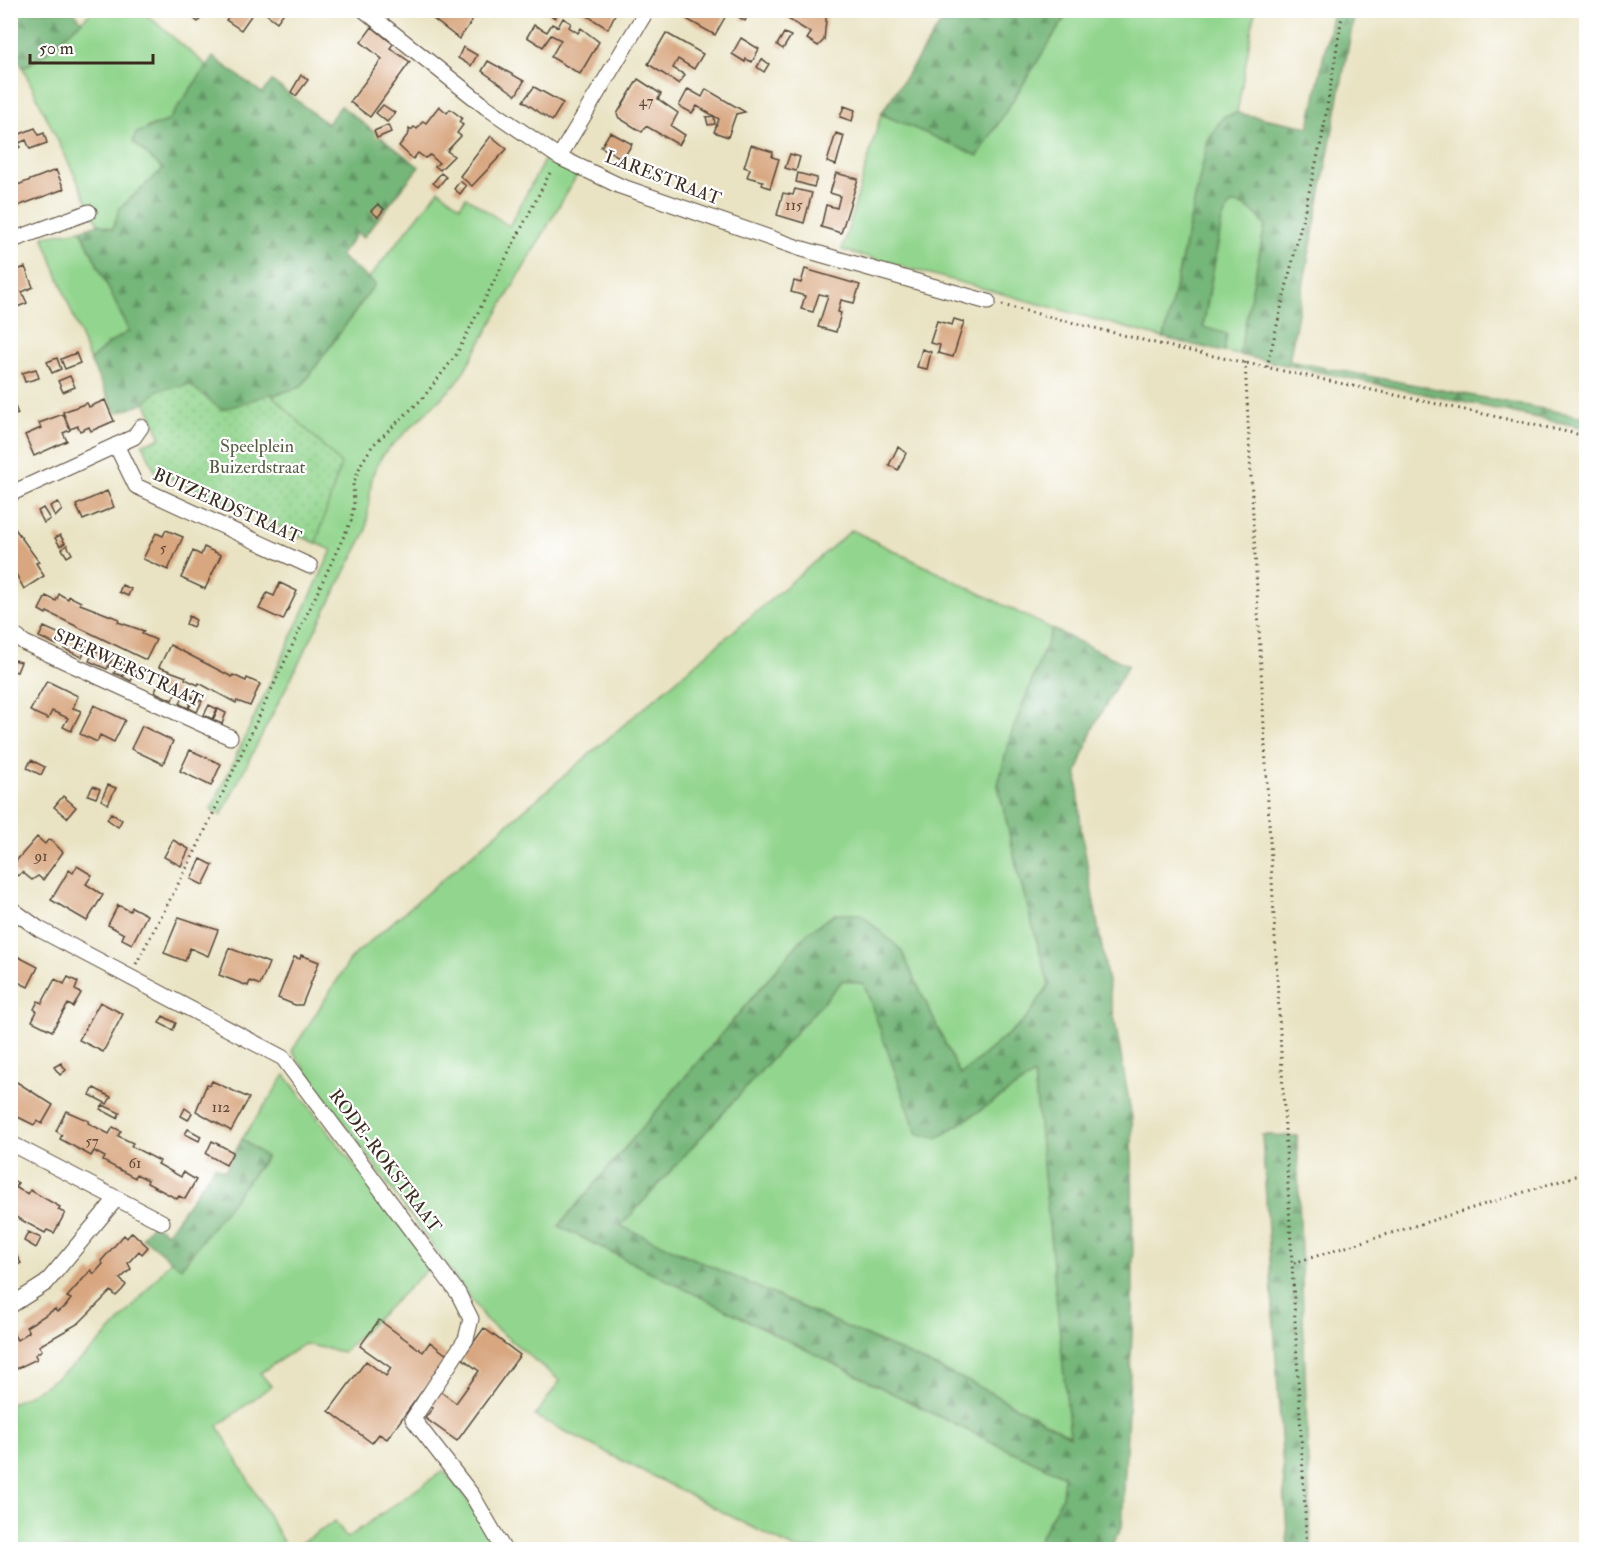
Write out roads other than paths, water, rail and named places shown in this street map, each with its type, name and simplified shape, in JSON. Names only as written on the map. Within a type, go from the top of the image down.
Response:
[{"type":"street","name":"LARESTRAAT","points":[[364,10],[486,107],[559,157],[620,186],[799,248],[988,302]]},
{"type":"street","points":[[559,157],[647,10]]},
{"type":"street","points":[[10,241],[89,212]]},
{"type":"street","points":[[10,494],[134,437],[141,427]]},
{"type":"street","name":"BUIZERDSTRAAT","points":[[116,445],[136,486],[310,566]]},
{"type":"street","name":"SPERWERSTRAAT","points":[[10,632],[25,643],[230,737]]},
{"type":"street","name":"RODE-ROKSTRAAT","points":[[10,908],[39,929],[283,1058],[458,1293],[471,1319],[466,1339],[413,1419],[472,1495],[504,1550]]},
{"type":"street","points":[[10,1143],[162,1221]]},
{"type":"street","points":[[10,1306],[46,1283],[116,1199]]},
{"type":"park label","name":"Speelplein Buizerdstraat","points":[[257,456]]}]
